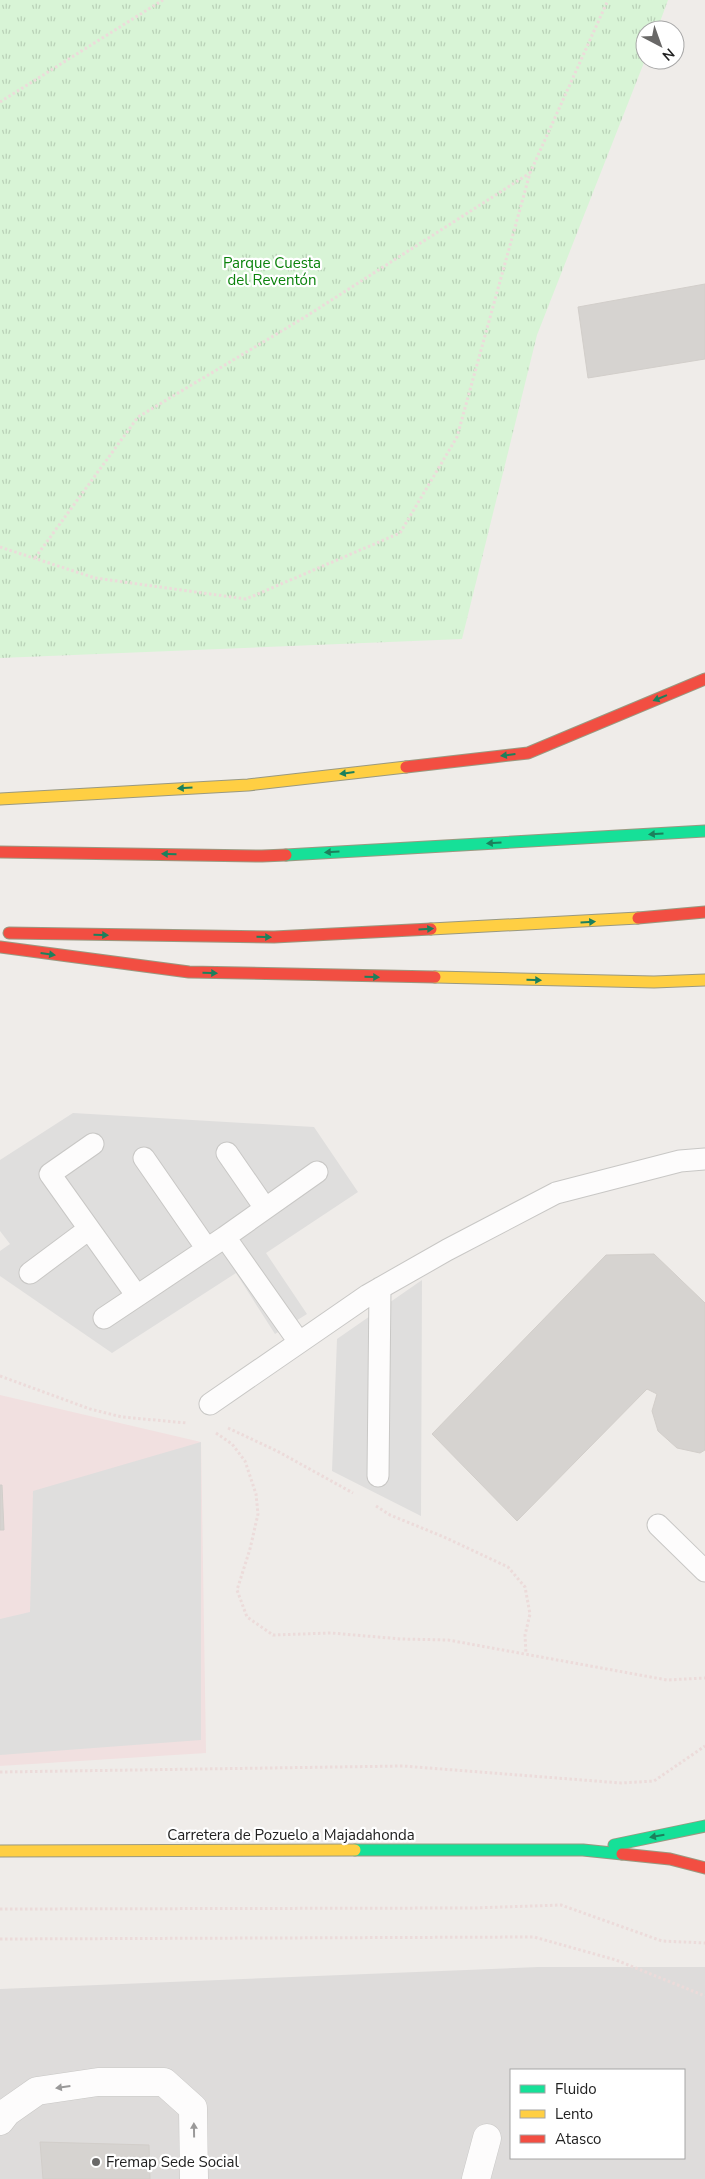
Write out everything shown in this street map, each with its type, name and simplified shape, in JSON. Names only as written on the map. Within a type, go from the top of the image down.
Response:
[{"type":"main road","points":[[0,799],[248,785],[528,752],[705,680]]},
{"type":"main road","points":[[0,852],[262,856],[705,830]]},
{"type":"main road","points":[[0,933],[274,937],[584,922],[705,912]]},
{"type":"main road","points":[[0,947],[189,972],[634,982],[705,980]]},
{"type":"main road","name":"Carretera de Pozuelo a Majadahonda","points":[[582,1850],[705,1826]]},
{"type":"main road","name":"Carretera de Pozuelo a Majadahonda","points":[[0,1851],[582,1850],[670,1859],[705,1868]]},
{"type":"street","points":[[0,2121],[7,2112],[37,2091],[98,2082],[164,2082],[193,2108],[194,2179]]},
{"type":"street","points":[[476,2179],[487,2138]]},
{"type":"lane","points":[[93,1144],[50,1174],[137,1296]]},
{"type":"lane","points":[[227,1153],[265,1208]]},
{"type":"lane","points":[[144,1158],[207,1249]]},
{"type":"lane","points":[[210,1404],[380,1288],[447,1250],[556,1194],[680,1161],[705,1159]]},
{"type":"lane","points":[[104,1318],[225,1237],[317,1172]]},
{"type":"lane","points":[[30,1273],[89,1229]]},
{"type":"lane","points":[[225,1237],[299,1342]]},
{"type":"lane","points":[[378,1476],[380,1288]]},
{"type":"lane","points":[[658,1525],[705,1571]]},
{"type":"path","points":[[0,102],[163,0]]},
{"type":"path","points":[[0,547],[95,578],[246,599],[400,533],[457,437],[530,173],[608,0]]},
{"type":"path","points":[[34,558],[138,416],[305,317],[530,173]]},
{"type":"path","points":[[0,1376],[90,1409],[122,1417],[194,1425]]},
{"type":"path","points":[[224,1426],[277,1451],[359,1496]]},
{"type":"path","points":[[210,1430],[232,1444],[245,1461],[256,1494],[258,1514],[250,1549],[237,1590],[247,1617],[273,1635],[330,1633],[401,1639],[448,1640],[667,1680],[705,1678]]},
{"type":"path","points":[[374,1505],[508,1567],[525,1587],[530,1614],[525,1635],[526,1654]]},
{"type":"path","points":[[0,1772],[403,1766],[621,1783],[654,1781],[705,1746]]},
{"type":"path","points":[[0,1909],[474,1908],[561,1905],[662,1941],[705,1944]]},
{"type":"path","points":[[0,1939],[534,1936],[616,1960],[705,1996]]},
{"type":"shaded area","points":[[73,1113],[314,1127],[358,1192],[266,1253],[307,1314],[275,1334],[236,1273],[112,1353],[0,1276],[0,1251],[10,1244],[0,1231],[0,1160]]},
{"type":"shaded area","points":[[422,1280],[421,1516],[332,1471],[337,1339]]},
{"type":"shaded area","points":[[0,1395],[201,1442],[206,1753],[0,1766]]},
{"type":"shaded area","points":[[201,1442],[201,1740],[0,1755],[0,1619],[30,1612],[33,1491]]},
{"type":"shaded area","points":[[538,1967],[705,1967],[705,2179],[0,2179],[0,1989]]},
{"type":"green space","name":"Parque Cuesta del Reventón","points":[[0,0],[668,0],[661,20],[635,20],[635,70],[641,70],[537,335],[462,639],[0,658]]},
{"type":"building","points":[[705,284],[705,359],[588,378],[578,307]]},
{"type":"building","points":[[654,1254],[705,1303],[705,1450],[700,1453],[677,1448],[658,1431],[652,1411],[657,1394],[647,1389],[517,1521],[432,1434],[606,1255]]},
{"type":"building","points":[[0,1485],[2,1485],[4,1530],[0,1530]]},
{"type":"building","name":"Fremap Sede Social","points":[[40,2142],[149,2145],[150,2179],[43,2179]]},
{"type":"traffic: fast","points":[[286,855],[705,831]]},
{"type":"traffic: fast","points":[[614,1845],[705,1826]]},
{"type":"traffic: fast","points":[[355,1850],[583,1850],[622,1854]]},
{"type":"traffic: slow","points":[[0,799],[248,785],[406,767]]},
{"type":"traffic: slow","points":[[431,929],[638,918]]},
{"type":"traffic: slow","points":[[435,977],[654,982],[705,980]]},
{"type":"traffic: slow","points":[[0,1851],[355,1850]]},
{"type":"traffic: jam","points":[[406,767],[528,753],[705,679]]},
{"type":"traffic: jam","points":[[0,852],[286,855]]},
{"type":"traffic: jam","points":[[638,918],[705,912]]},
{"type":"traffic: jam","points":[[9,933],[274,937],[431,929]]},
{"type":"traffic: jam","points":[[0,947],[189,972],[435,977]]},
{"type":"traffic: jam","points":[[622,1854],[670,1859],[705,1868]]},
{"type":"place","name":"Fremap Sede Social","points":[[96,2162]]}]
